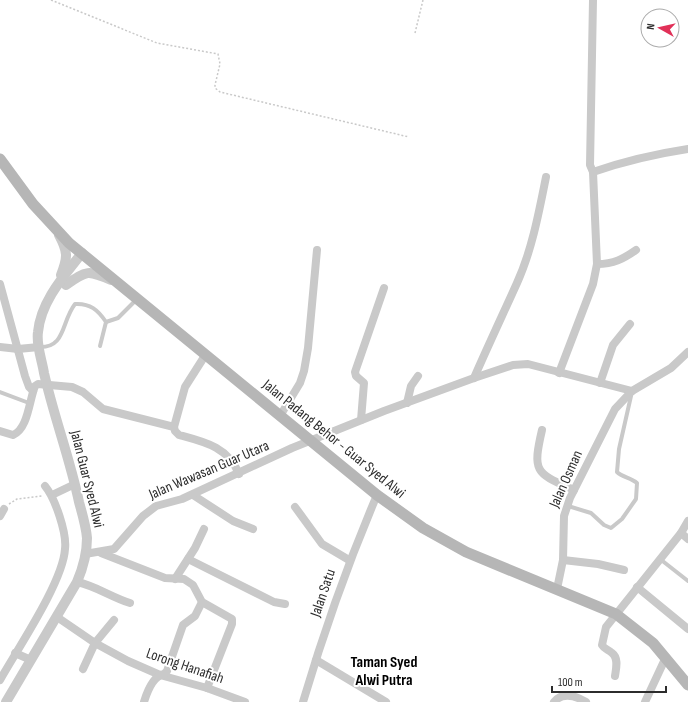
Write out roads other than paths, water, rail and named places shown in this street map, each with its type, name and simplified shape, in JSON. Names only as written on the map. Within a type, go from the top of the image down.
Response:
[{"type":"main road","name":"Jalan Padang Behor - Guar Syed Alwi","points":[[0,159],[19,187],[56,229],[85,256],[377,495],[423,528],[466,552],[616,614],[653,642],[688,685]]},
{"type":"street","points":[[559,373],[593,284],[597,264],[594,172],[590,165],[593,0]]},
{"type":"street","points":[[594,172],[624,161],[688,149]]},
{"type":"street","points":[[474,378],[502,312],[517,282],[536,222],[546,177]]},
{"type":"street","points":[[56,229],[66,248],[66,260],[62,284]]},
{"type":"street","points":[[280,416],[300,383],[304,371],[308,348],[317,250]]},
{"type":"street","points":[[597,264],[619,262],[636,250]]},
{"type":"street","name":"Jalan Guar Syed Alwi","points":[[6,702],[77,582],[85,554],[87,537],[75,484],[47,384],[37,333],[40,320],[51,296],[85,256]]},
{"type":"street","points":[[62,284],[83,273],[95,273],[117,282]]},
{"type":"street","points":[[0,284],[21,362],[29,387],[33,391]]},
{"type":"street","points":[[361,420],[364,383],[356,376],[355,372],[384,288]]},
{"type":"street","points":[[600,383],[613,345],[630,324]]},
{"type":"street","points":[[0,347],[18,349],[39,347]]},
{"type":"street","name":"Jalan Osman","points":[[557,589],[563,560],[562,530],[564,516],[574,490],[615,409],[632,392],[671,368],[688,352]]},
{"type":"street","points":[[206,354],[185,387],[174,426],[179,435],[214,445],[233,461],[239,474]]},
{"type":"street","name":"Jalan Wawasan Guar Utara","points":[[85,554],[114,549],[143,516],[156,506],[193,495],[216,483],[310,441],[361,420],[512,365],[528,364],[632,392]]},
{"type":"street","points":[[407,403],[411,386],[418,376]]},
{"type":"street","points":[[0,431],[13,435],[19,432],[26,421],[29,403],[35,386],[38,384],[65,386],[77,389],[103,409],[112,413],[174,426]]},
{"type":"street","points":[[542,430],[536,456],[538,468],[545,477],[574,490]]},
{"type":"street","points":[[52,495],[75,484]]},
{"type":"street","points":[[0,680],[50,593],[62,565],[66,548],[52,495],[45,486]]},
{"type":"street","points":[[193,495],[233,521],[254,529]]},
{"type":"street","name":"Jalan Satu","points":[[303,702],[349,560],[377,495]]},
{"type":"street","points":[[295,507],[322,544],[349,560]]},
{"type":"street","points":[[615,676],[615,657],[612,653],[605,650],[602,645],[606,627],[681,533],[688,521]]},
{"type":"street","points":[[175,579],[188,559],[204,529]]},
{"type":"street","points":[[681,533],[688,539]]},
{"type":"street","points":[[100,552],[165,578],[184,579],[193,585],[202,602],[232,618],[232,624],[207,688]]},
{"type":"street","points":[[188,559],[274,602],[285,604]]},
{"type":"street","points":[[563,560],[598,564],[624,570]]},
{"type":"street","points":[[77,582],[92,585],[113,597],[130,603]]},
{"type":"street","points":[[637,587],[688,628]]},
{"type":"street","points":[[144,702],[152,684],[160,675],[167,671],[183,625],[195,616],[202,602]]},
{"type":"street","name":"Lorong Hanafiah","points":[[57,617],[96,643],[128,661],[160,675],[207,688],[245,702]]},
{"type":"street","points":[[83,669],[96,643],[114,620]]},
{"type":"street","points":[[15,653],[30,660]]},
{"type":"street","points":[[644,702],[666,657]]},
{"type":"street","points":[[316,660],[386,702]]},
{"type":"street","points":[[554,702],[562,696],[569,695],[577,696],[586,702]]},
{"type":"lane","points":[[106,322],[118,318],[137,298]]},
{"type":"lane","points":[[39,347],[53,346],[59,340],[68,313],[74,304],[85,303],[94,308],[106,322]]},
{"type":"lane","points":[[100,346],[106,322]]},
{"type":"lane","points":[[0,392],[29,403]]},
{"type":"lane","points":[[568,506],[591,512],[604,525],[611,528],[622,519],[636,499],[637,483],[617,472],[624,421],[632,392]]},
{"type":"lane","points":[[659,559],[688,581]]},
{"type":"district","name":"Taman Syed Alwi Putra","points":[[384,671]]}]
